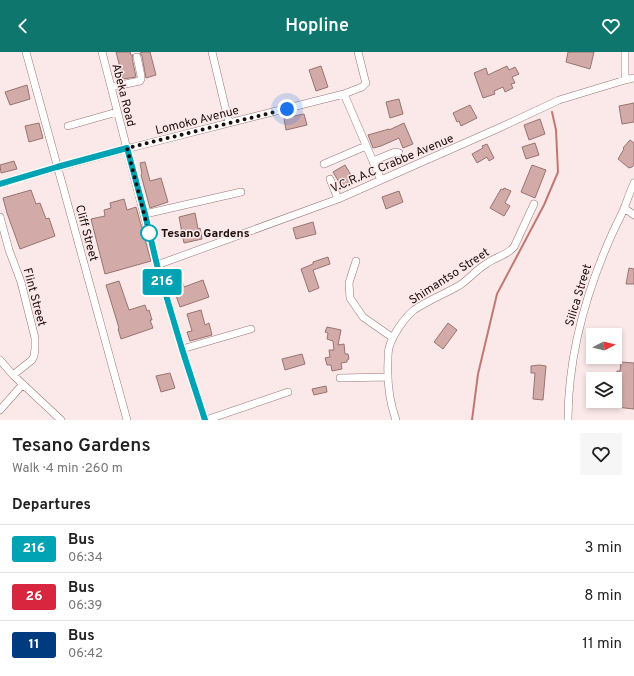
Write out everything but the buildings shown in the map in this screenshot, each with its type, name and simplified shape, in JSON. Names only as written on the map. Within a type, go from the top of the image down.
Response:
[{"type":"street","name":"Cliff Street","points":[[26,52],[127,420]]},
{"type":"street","name":"Abeka Road","points":[[102,52],[157,265],[205,420]]},
{"type":"street","points":[[212,52],[229,123]]},
{"type":"street","name":"Lomoko Avenue","points":[[0,184],[127,148],[344,94],[366,84],[358,52]]},
{"type":"street","points":[[625,52],[625,80]]},
{"type":"street","points":[[111,87],[140,81],[141,76],[137,57]]},
{"type":"street","name":"V.C.R.A.C Crabbe Avenue","points":[[157,265],[338,199],[559,100],[634,78]]},
{"type":"street","points":[[344,94],[381,180]]},
{"type":"street","points":[[68,126],[117,112]]},
{"type":"street","points":[[324,164],[366,146]]},
{"type":"street","points":[[373,161],[395,152],[399,153]]},
{"type":"street","points":[[330,179],[338,199]]},
{"type":"street","name":"Silica Street","points":[[568,420],[570,375],[579,327],[587,298],[605,250],[634,183]]},
{"type":"street","points":[[145,214],[241,192]]},
{"type":"street","name":"Shimantso Street","points":[[396,420],[392,410],[387,377],[389,348],[393,338],[404,321],[414,311],[461,284],[493,259],[510,252],[514,247],[534,204]]},
{"type":"street","points":[[624,208],[634,214]]},
{"type":"street","name":"Flint Street","points":[[0,217],[9,250],[21,282],[35,338],[35,349],[32,360],[14,375]]},
{"type":"street","points":[[356,261],[349,283],[350,298],[363,317],[393,338]]},
{"type":"street","points":[[182,349],[251,329]]},
{"type":"street","points":[[0,360],[61,420]]},
{"type":"street","points":[[340,378],[387,377]]},
{"type":"street","points":[[0,410],[23,384]]},
{"type":"street","points":[[205,420],[288,392]]},
{"type":"waterway","points":[[472,420],[478,374],[497,294],[544,205],[558,172],[556,130],[552,112]]},
{"type":"bus line","name":"216","points":[[0,184],[127,148],[157,265],[205,420]]},
{"type":"place","name":"Tesano Gardens","points":[[149,233]]},
{"type":"route","points":[[149,233],[127,148],[287,109]]}]
